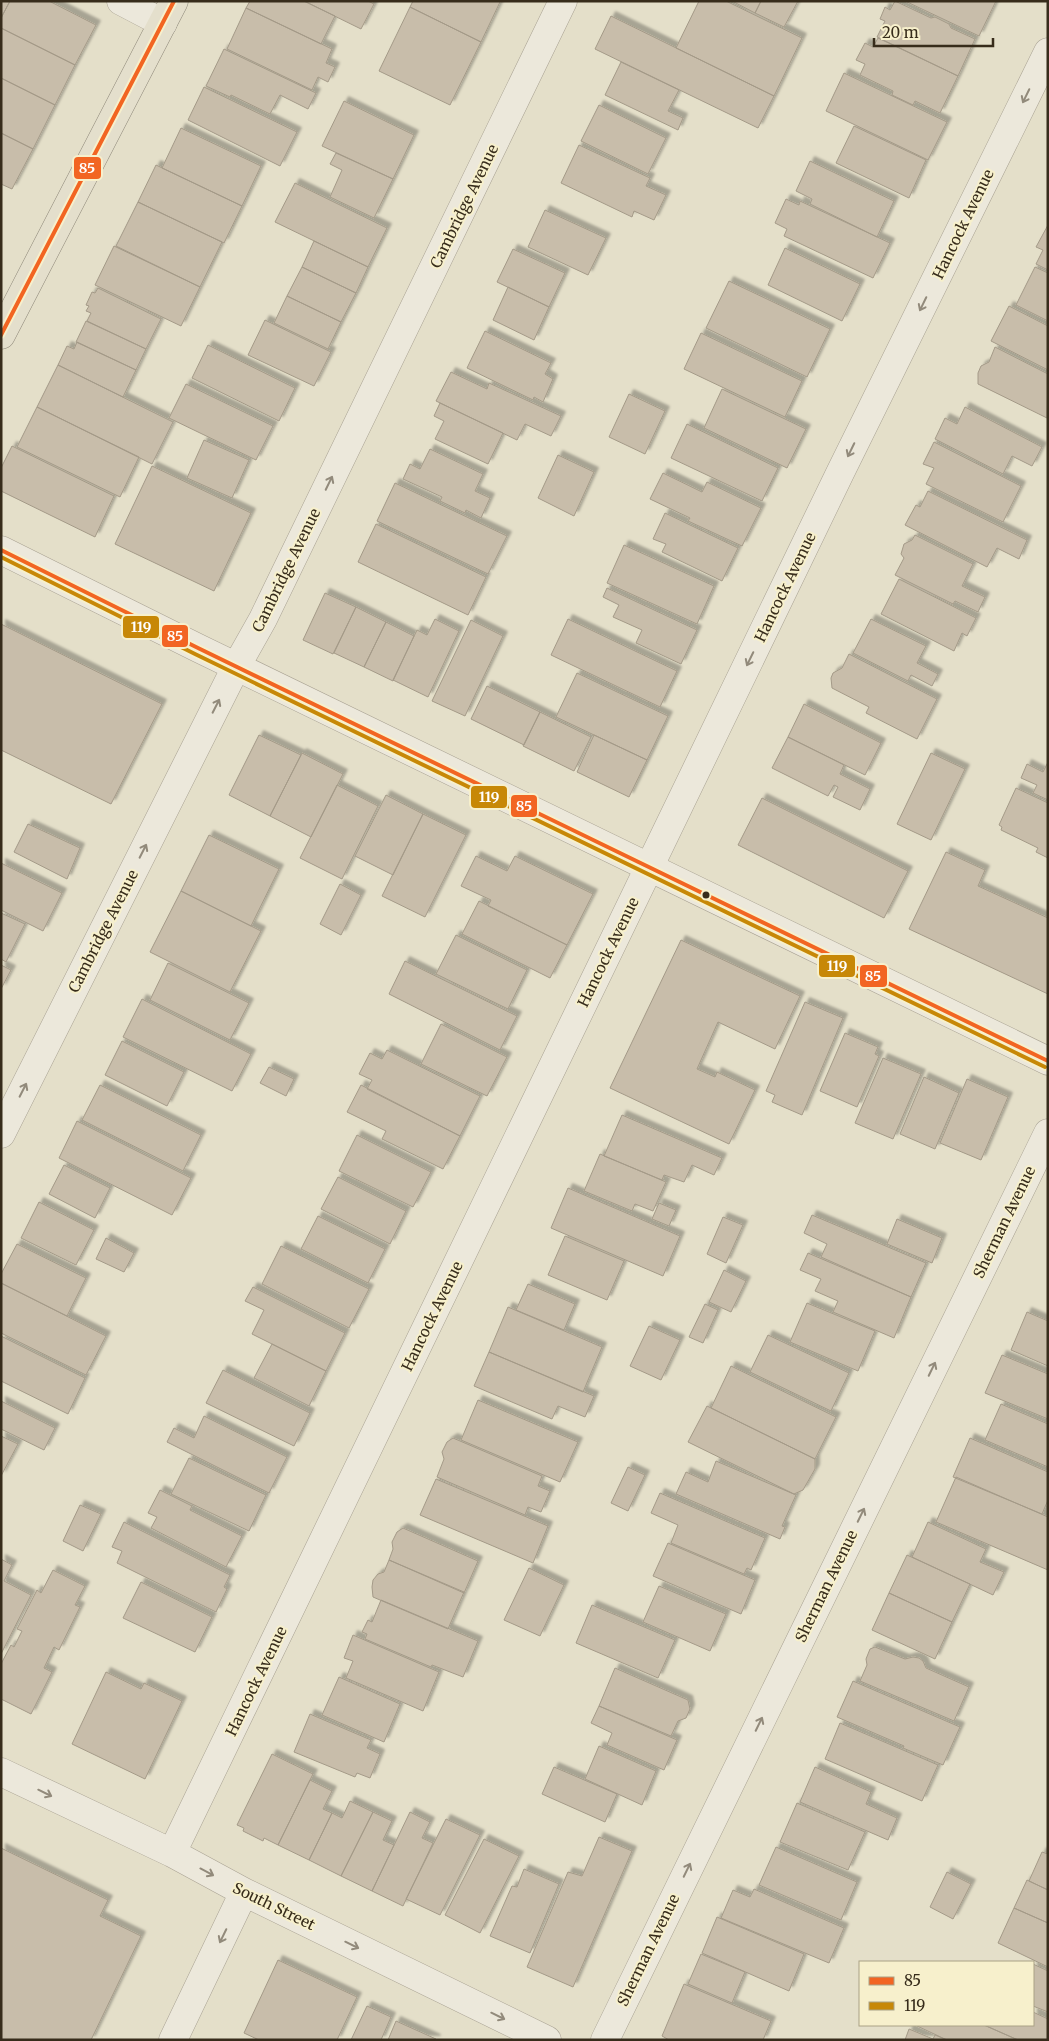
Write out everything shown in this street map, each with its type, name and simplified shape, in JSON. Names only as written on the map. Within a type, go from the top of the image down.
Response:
[{"type":"main road","points":[[5,318],[169,12]]},
{"type":"street","points":[[121,1],[169,12]]},
{"type":"street","name":"Cambridge Avenue","points":[[1,1134],[236,666],[263,619],[563,1]]},
{"type":"street","name":"Hancock Avenue","points":[[172,1853],[840,473],[1048,52]]},
{"type":"street","points":[[1,550],[649,868],[698,890],[1048,1061]]},
{"type":"street","name":"Sherman Avenue","points":[[605,2040],[1048,1132]]},
{"type":"street","name":"South Street","points":[[1,1772],[172,1853],[244,1892],[548,2040]]},
{"type":"street","points":[[173,2040],[244,1892]]},
{"type":"building","points":[[1,1],[10,1],[1,18]]},
{"type":"building","points":[[10,1],[49,1],[96,25],[75,65],[1,28],[1,18]]},
{"type":"building","points":[[250,1],[304,1],[335,16],[321,44],[246,8]]},
{"type":"building","points":[[304,1],[368,1],[374,4],[361,29]]},
{"type":"building","points":[[413,1],[500,2],[481,42],[410,7]]},
{"type":"building","points":[[699,1],[726,1],[802,38],[774,96],[676,48]]},
{"type":"building","points":[[732,1],[761,1],[755,13]]},
{"type":"building","points":[[761,1],[798,1],[784,27],[755,13]]},
{"type":"building","points":[[895,1],[931,18],[935,17],[949,24],[951,28],[975,39],[958,76],[877,37],[885,21],[880,19],[885,7],[890,10]]},
{"type":"building","points":[[905,1],[996,1],[979,36]]},
{"type":"building","points":[[410,7],[481,42],[450,105],[379,71]]},
{"type":"building","points":[[246,8],[332,49],[326,63],[335,67],[328,82],[318,77],[312,90],[227,49]]},
{"type":"building","points":[[611,16],[774,96],[758,128],[595,49]]},
{"type":"building","points":[[1,28],[75,65],[55,105],[1,78]]},
{"type":"building","points":[[878,38],[958,76],[940,113],[915,101],[913,105],[892,95],[893,91],[860,75],[865,64],[856,60],[865,43],[873,47]]},
{"type":"building","points":[[224,49],[316,93],[308,109],[280,95],[270,114],[231,95],[230,97],[206,86]]},
{"type":"building","points":[[621,62],[679,90],[668,111],[683,118],[678,130],[605,95]]},
{"type":"building","points":[[844,73],[947,122],[928,160],[826,111]]},
{"type":"building","points":[[1,78],[55,105],[33,149],[1,133]]},
{"type":"building","points":[[204,87],[297,132],[280,166],[188,120]]},
{"type":"building","points":[[344,101],[414,135],[393,179],[322,146]]},
{"type":"building","points":[[599,105],[666,138],[648,174],[581,141]]},
{"type":"building","points":[[854,126],[926,160],[909,198],[836,163]]},
{"type":"building","points":[[181,128],[261,166],[242,206],[162,168]]},
{"type":"building","points":[[1,133],[33,149],[12,189],[1,184]]},
{"type":"building","points":[[579,145],[650,178],[646,186],[666,195],[654,220],[634,211],[632,217],[561,183]]},
{"type":"building","points":[[336,153],[393,179],[374,218],[330,197],[342,170],[330,164]]},
{"type":"building","points":[[810,161],[894,201],[877,237],[810,204],[812,199],[796,191]]},
{"type":"building","points":[[156,165],[242,206],[224,243],[138,202]]},
{"type":"building","points":[[295,183],[387,228],[368,267],[275,222]]},
{"type":"building","points":[[786,199],[799,205],[800,201],[890,243],[873,278],[784,236],[787,229],[775,223]]},
{"type":"building","points":[[138,202],[222,242],[200,287],[116,246]]},
{"type":"building","points":[[545,210],[606,238],[588,275],[528,247]]},
{"type":"building","points":[[1048,225],[1048,270],[1036,264],[1043,250],[1036,247]]},
{"type":"building","points":[[314,241],[368,267],[356,293],[302,267]]},
{"type":"building","points":[[114,246],[200,287],[181,326],[95,285]]},
{"type":"building","points":[[785,248],[860,284],[842,321],[768,285]]},
{"type":"building","points":[[513,249],[565,273],[549,307],[497,282]]},
{"type":"building","points":[[302,267],[356,293],[341,322],[287,296]]},
{"type":"building","points":[[1035,267],[1048,273],[1048,321],[1016,305]]},
{"type":"building","points":[[729,281],[830,329],[807,377],[706,328]]},
{"type":"building","points":[[508,287],[549,307],[534,340],[493,320]]},
{"type":"building","points":[[98,288],[161,319],[146,349],[87,321],[91,313],[86,311],[89,306],[86,305],[92,292],[95,293]]},
{"type":"building","points":[[287,296],[341,322],[328,349],[274,323]]},
{"type":"building","points":[[1009,306],[1048,326],[1048,370],[991,341]]},
{"type":"building","points":[[265,320],[331,352],[314,386],[248,355]]},
{"type":"building","points":[[86,321],[146,349],[136,370],[76,342]]},
{"type":"building","points":[[485,331],[551,363],[545,374],[553,379],[543,402],[534,397],[533,400],[467,368]]},
{"type":"building","points":[[701,333],[802,381],[785,417],[684,369]]},
{"type":"building","points":[[77,342],[136,370],[123,397],[58,365],[67,346],[74,349]]},
{"type":"building","points":[[208,345],[295,388],[279,421],[192,378]]},
{"type":"building","points":[[995,347],[1048,374],[1047,418],[978,384],[978,373],[981,366],[989,362]]},
{"type":"building","points":[[58,365],[173,422],[152,464],[37,407]]},
{"type":"building","points":[[451,372],[487,389],[489,383],[561,416],[551,436],[525,424],[517,440],[436,401]]},
{"type":"building","points":[[186,384],[273,426],[256,460],[169,418]]},
{"type":"building","points":[[722,389],[806,429],[787,468],[704,428]]},
{"type":"building","points":[[629,394],[665,411],[645,454],[609,437]]},
{"type":"building","points":[[440,403],[503,433],[488,464],[435,439],[444,421],[434,416]]},
{"type":"building","points":[[37,407],[139,457],[120,497],[17,447]]},
{"type":"building","points":[[965,407],[1042,447],[1032,466],[1012,456],[1003,474],[935,439],[945,418],[957,424]]},
{"type":"building","points":[[687,424],[778,468],[762,501],[671,458]]},
{"type":"building","points":[[204,440],[249,460],[232,498],[187,478]]},
{"type":"building","points":[[934,442],[1021,486],[1003,522],[926,484],[934,468],[923,464]]},
{"type":"building","points":[[12,446],[114,496],[95,537],[1,491],[1,468]]},
{"type":"building","points":[[430,449],[483,474],[475,491],[490,498],[481,518],[466,510],[465,513],[440,501],[442,497],[403,479],[410,464],[420,469]]},
{"type":"building","points":[[558,455],[594,472],[574,516],[538,498]]},
{"type":"building","points":[[152,466],[251,513],[214,591],[115,544]]},
{"type":"building","points":[[663,473],[702,492],[707,482],[761,508],[742,546],[688,521],[690,518],[650,499]]},
{"type":"building","points":[[395,483],[507,536],[488,574],[377,521]]},
{"type":"building","points":[[928,491],[1027,540],[1019,559],[997,548],[987,567],[905,525],[916,505],[920,507]]},
{"type":"building","points":[[665,513],[738,548],[722,581],[662,552],[666,544],[653,539]]},
{"type":"building","points":[[376,524],[486,577],[468,615],[358,562]]},
{"type":"building","points":[[915,535],[973,564],[962,586],[985,597],[978,612],[955,601],[953,604],[895,575],[904,558],[901,554],[904,544],[912,540]]},
{"type":"building","points":[[624,545],[714,586],[697,624],[607,583]]},
{"type":"building","points":[[899,579],[976,618],[967,636],[962,633],[954,651],[881,614]]},
{"type":"building","points":[[607,588],[697,630],[681,664],[636,643],[642,630],[613,617],[619,605],[603,597]]},
{"type":"building","points":[[325,593],[356,607],[333,654],[303,640]]},
{"type":"building","points":[[356,607],[386,622],[364,667],[334,653]]},
{"type":"building","points":[[435,619],[459,631],[428,697],[393,680],[417,630],[427,635]]},
{"type":"building","points":[[568,619],[677,671],[660,707],[551,655]]},
{"type":"building","points":[[871,619],[926,646],[917,663],[938,674],[932,686],[911,675],[908,681],[853,653]]},
{"type":"building","points":[[471,620],[503,636],[465,716],[432,701]]},
{"type":"building","points":[[386,622],[414,636],[393,681],[364,667]]},
{"type":"building","points":[[1,624],[162,704],[111,804],[1,750]]},
{"type":"building","points":[[849,654],[937,699],[917,739],[866,713],[869,707],[832,688],[831,678],[833,673],[842,668]]},
{"type":"building","points":[[577,673],[668,716],[647,760],[556,717]]},
{"type":"building","points":[[487,686],[540,712],[524,745],[471,719]]},
{"type":"building","points":[[804,704],[881,743],[865,775],[788,737]]},
{"type":"building","points":[[540,712],[591,737],[574,771],[523,746]]},
{"type":"building","points":[[259,735],[301,755],[270,816],[229,795]]},
{"type":"building","points":[[594,735],[647,760],[629,797],[577,772]]},
{"type":"building","points":[[788,737],[844,765],[840,774],[870,789],[860,810],[833,797],[838,787],[834,785],[828,796],[772,768]]},
{"type":"building","points":[[302,753],[343,774],[311,837],[270,816]]},
{"type":"building","points":[[931,753],[965,769],[931,840],[897,824]]},
{"type":"building","points":[[1048,762],[1048,800],[1033,793],[1037,785],[1021,778],[1027,764],[1043,772]]},
{"type":"building","points":[[337,785],[378,806],[342,879],[300,858]]},
{"type":"building","points":[[1016,788],[1048,803],[1048,858],[1036,852],[1038,848],[1001,830],[1002,827],[999,825]]},
{"type":"building","points":[[386,795],[423,814],[393,875],[355,856]]},
{"type":"building","points":[[762,798],[908,871],[884,918],[738,845]]},
{"type":"building","points":[[423,814],[466,835],[425,917],[382,896]]},
{"type":"building","points":[[28,824],[80,848],[67,879],[14,852]]},
{"type":"building","points":[[209,835],[279,869],[251,926],[181,891]]},
{"type":"building","points":[[946,852],[985,870],[978,886],[1048,918],[1048,994],[909,929]]},
{"type":"building","points":[[476,856],[507,871],[515,856],[593,894],[567,945],[488,906],[491,900],[461,886]]},
{"type":"building","points":[[1,863],[62,893],[43,931],[1,910]]},
{"type":"building","points":[[340,884],[361,895],[341,935],[320,924]]},
{"type":"building","points":[[181,891],[261,931],[230,992],[150,952]]},
{"type":"building","points":[[479,901],[567,945],[550,978],[462,934]]},
{"type":"building","points":[[1,913],[25,924],[6,962],[1,959]]},
{"type":"building","points":[[456,935],[527,970],[508,1009],[436,974]]},
{"type":"building","points":[[681,940],[800,996],[775,1049],[718,1022],[697,1069],[715,1077],[717,1072],[755,1090],[729,1144],[610,1088]]},
{"type":"building","points":[[405,961],[517,1016],[500,1050],[389,994]]},
{"type":"building","points":[[168,963],[249,1003],[230,1040],[150,1000]]},
{"type":"building","points":[[1,965],[11,970],[1,989]]},
{"type":"building","points":[[142,999],[251,1054],[232,1091],[123,1037]]},
{"type":"building","points":[[805,1002],[843,1018],[802,1115],[772,1102],[775,1095],[766,1091]]},
{"type":"building","points":[[441,1024],[507,1057],[487,1096],[421,1064]]},
{"type":"building","points":[[845,1033],[878,1047],[875,1054],[879,1056],[857,1107],[820,1091]]},
{"type":"building","points":[[122,1041],[184,1072],[167,1106],[105,1075]]},
{"type":"building","points":[[387,1050],[480,1096],[460,1136],[367,1089],[372,1080],[359,1074],[370,1053],[382,1059]]},
{"type":"building","points":[[883,1058],[921,1074],[893,1139],[855,1123]]},
{"type":"building","points":[[269,1067],[294,1079],[286,1096],[260,1083]]},
{"type":"building","points":[[924,1077],[959,1093],[935,1149],[900,1134]]},
{"type":"building","points":[[967,1079],[1008,1097],[981,1160],[940,1143]]},
{"type":"building","points":[[100,1085],[201,1135],[183,1171],[82,1120]]},
{"type":"building","points":[[361,1085],[460,1136],[443,1169],[382,1139],[386,1131],[347,1112]]},
{"type":"building","points":[[622,1115],[722,1158],[714,1175],[692,1165],[684,1182],[664,1175],[662,1180],[604,1156]]},
{"type":"building","points":[[77,1121],[191,1178],[172,1215],[59,1158]]},
{"type":"building","points":[[357,1135],[431,1172],[413,1207],[339,1171]]},
{"type":"building","points":[[600,1154],[666,1182],[653,1211],[635,1204],[632,1211],[584,1191]]},
{"type":"building","points":[[64,1165],[110,1188],[95,1218],[49,1194]]},
{"type":"building","points":[[338,1177],[406,1211],[390,1244],[321,1209]]},
{"type":"building","points":[[568,1188],[680,1236],[663,1276],[551,1228]]},
{"type":"building","points":[[39,1202],[94,1230],[76,1265],[21,1238]]},
{"type":"building","points":[[659,1203],[676,1210],[669,1226],[652,1219]]},
{"type":"building","points":[[812,1215],[926,1263],[911,1297],[821,1257],[827,1244],[804,1233]]},
{"type":"building","points":[[318,1216],[385,1249],[368,1283],[301,1249]]},
{"type":"building","points":[[723,1217],[743,1225],[726,1263],[707,1254]]},
{"type":"building","points":[[897,1219],[942,1238],[932,1263],[887,1244]]},
{"type":"building","points":[[565,1236],[624,1261],[607,1300],[548,1275]]},
{"type":"building","points":[[106,1238],[134,1253],[124,1272],[96,1259]]},
{"type":"building","points":[[17,1244],[86,1278],[67,1316],[1,1283],[1,1274]]},
{"type":"building","points":[[281,1246],[369,1289],[349,1328],[262,1284]]},
{"type":"building","points":[[808,1253],[911,1297],[894,1338],[833,1312],[838,1301],[815,1291],[821,1279],[800,1270]]},
{"type":"building","points":[[724,1270],[746,1281],[731,1312],[709,1302]]},
{"type":"building","points":[[1,1283],[106,1336],[86,1375],[1,1333]]},
{"type":"building","points":[[528,1284],[575,1304],[564,1330],[516,1310]]},
{"type":"building","points":[[253,1287],[345,1333],[326,1371],[252,1334],[264,1310],[245,1301]]},
{"type":"building","points":[[807,1303],[875,1331],[858,1371],[790,1342]]},
{"type":"building","points":[[705,1304],[718,1310],[703,1343],[689,1337]]},
{"type":"building","points":[[508,1307],[602,1347],[583,1392],[489,1352]]},
{"type":"building","points":[[1027,1312],[1048,1321],[1048,1366],[1011,1350]]},
{"type":"building","points":[[649,1326],[680,1340],[661,1380],[630,1366]]},
{"type":"building","points":[[768,1335],[849,1373],[831,1411],[750,1372]]},
{"type":"building","points":[[1,1336],[85,1378],[68,1414],[1,1381]]},
{"type":"building","points":[[272,1344],[326,1371],[309,1406],[254,1378]]},
{"type":"building","points":[[489,1352],[594,1396],[585,1417],[558,1406],[552,1419],[474,1386]]},
{"type":"building","points":[[1002,1355],[1048,1374],[1048,1419],[985,1393]]},
{"type":"building","points":[[731,1366],[836,1417],[815,1459],[711,1408]]},
{"type":"building","points":[[223,1370],[310,1413],[294,1446],[206,1403]]},
{"type":"building","points":[[478,1400],[578,1442],[560,1482],[461,1440]]},
{"type":"building","points":[[1,1401],[55,1428],[44,1450],[1,1429]]},
{"type":"building","points":[[1001,1404],[1048,1424],[1048,1467],[985,1440]]},
{"type":"building","points":[[707,1406],[815,1459],[815,1469],[803,1490],[794,1494],[688,1442]]},
{"type":"building","points":[[204,1416],[287,1457],[269,1493],[167,1442],[174,1428],[194,1438]]},
{"type":"building","points":[[1,1436],[18,1444],[1,1476]]},
{"type":"building","points":[[453,1438],[542,1476],[538,1486],[550,1491],[541,1512],[528,1507],[525,1515],[437,1477],[444,1459],[442,1452],[447,1442]]},
{"type":"building","points":[[970,1438],[1048,1472],[1048,1500],[1042,1514],[953,1477]]},
{"type":"building","points":[[189,1458],[266,1495],[249,1531],[171,1494]]},
{"type":"building","points":[[716,1461],[796,1495],[782,1526],[785,1527],[780,1539],[676,1494],[686,1472],[708,1482]]},
{"type":"building","points":[[628,1467],[645,1475],[628,1511],[611,1503]]},
{"type":"building","points":[[956,1477],[1048,1517],[1048,1570],[936,1522]]},
{"type":"building","points":[[436,1479],[548,1526],[533,1563],[420,1515]]},
{"type":"building","points":[[160,1490],[192,1506],[190,1510],[242,1536],[226,1567],[151,1528],[157,1517],[148,1513]]},
{"type":"building","points":[[660,1493],[765,1538],[751,1570],[747,1568],[744,1574],[671,1543],[678,1525],[651,1513]]},
{"type":"building","points":[[80,1505],[101,1514],[83,1551],[63,1541]]},
{"type":"building","points":[[124,1522],[230,1575],[224,1587],[227,1589],[216,1612],[117,1563],[122,1551],[112,1547]]},
{"type":"building","points":[[928,1522],[986,1549],[980,1562],[1004,1572],[993,1595],[912,1557]]},
{"type":"building","points":[[403,1528],[478,1561],[464,1593],[389,1560],[393,1549],[392,1542],[397,1532]]},
{"type":"building","points":[[668,1543],[755,1580],[741,1614],[653,1576]]},
{"type":"building","points":[[907,1555],[970,1584],[952,1622],[889,1593]]},
{"type":"building","points":[[1,1559],[12,1565],[4,1581],[31,1595],[1,1654]]},
{"type":"building","points":[[389,1560],[464,1592],[448,1629],[373,1597],[373,1580],[378,1574],[384,1572]]},
{"type":"building","points":[[529,1568],[564,1585],[540,1636],[504,1620]]},
{"type":"building","points":[[53,1570],[85,1586],[75,1605],[80,1607],[59,1650],[54,1647],[44,1668],[52,1672],[31,1714],[1,1699],[1,1664],[11,1645],[14,1647],[22,1631],[17,1629],[37,1590],[41,1593]]},
{"type":"building","points":[[141,1582],[212,1617],[195,1652],[123,1618]]},
{"type":"building","points":[[659,1586],[726,1614],[710,1651],[643,1622]]},
{"type":"building","points":[[889,1593],[952,1622],[935,1659],[872,1630]]},
{"type":"building","points":[[381,1600],[478,1641],[463,1677],[432,1665],[431,1667],[365,1639],[367,1634],[362,1632],[368,1620],[372,1622]]},
{"type":"building","points":[[592,1605],[675,1640],[658,1678],[576,1643]]},
{"type":"building","points":[[353,1635],[439,1672],[423,1711],[346,1678],[353,1661],[344,1658]]},
{"type":"building","points":[[875,1647],[905,1659],[919,1658],[923,1661],[926,1668],[969,1687],[954,1721],[860,1681],[867,1665],[866,1659],[870,1649]]},
{"type":"building","points":[[615,1668],[688,1700],[690,1709],[686,1718],[678,1721],[671,1736],[599,1706]]},
{"type":"building","points":[[106,1672],[141,1689],[144,1683],[182,1701],[145,1779],[72,1744]]},
{"type":"building","points":[[339,1677],[400,1704],[384,1742],[322,1715]]},
{"type":"building","points":[[853,1681],[960,1727],[943,1765],[837,1717]]},
{"type":"building","points":[[599,1706],[677,1740],[664,1770],[607,1745],[612,1733],[591,1723]]},
{"type":"building","points":[[310,1714],[371,1740],[367,1748],[380,1754],[370,1778],[357,1773],[355,1777],[294,1752]]},
{"type":"building","points":[[840,1723],[938,1765],[922,1801],[825,1759]]},
{"type":"building","points":[[599,1746],[656,1771],[642,1805],[585,1779]]},
{"type":"building","points":[[272,1754],[313,1774],[278,1845],[264,1838],[263,1841],[243,1831],[244,1828],[237,1825]]},
{"type":"building","points":[[554,1767],[617,1794],[605,1822],[542,1794]]},
{"type":"building","points":[[815,1767],[871,1792],[866,1804],[897,1818],[888,1840],[800,1802]]},
{"type":"building","points":[[310,1780],[332,1791],[323,1809],[332,1813],[309,1860],[278,1845]]},
{"type":"building","points":[[350,1801],[373,1812],[341,1876],[309,1860],[332,1813],[342,1818]]},
{"type":"building","points":[[797,1803],[865,1832],[848,1870],[780,1842]]},
{"type":"building","points":[[373,1812],[392,1821],[383,1840],[394,1845],[372,1891],[341,1876]]},
{"type":"building","points":[[410,1812],[430,1822],[422,1838],[433,1843],[403,1906],[372,1891]]},
{"type":"building","points":[[446,1819],[480,1835],[440,1915],[406,1899]]},
{"type":"building","points":[[599,1837],[632,1851],[573,1987],[527,1967],[568,1872],[582,1876]]},
{"type":"building","points":[[484,1839],[519,1856],[480,1933],[445,1915]]},
{"type":"building","points":[[776,1847],[857,1882],[841,1920],[759,1885]]},
{"type":"building","points":[[1,1848],[108,1900],[100,1916],[141,1936],[91,2040],[1,2040]]},
{"type":"building","points":[[1042,1852],[1048,1854],[1048,1890],[1029,1881]]},
{"type":"building","points":[[524,1869],[559,1884],[530,1953],[490,1936],[512,1886],[517,1887]]},
{"type":"building","points":[[947,1872],[971,1884],[953,1919],[930,1907]]},
{"type":"building","points":[[1027,1880],[1048,1890],[1048,1923],[1014,1908]]},
{"type":"building","points":[[754,1889],[844,1928],[829,1963],[721,1918],[733,1890],[750,1897]]},
{"type":"building","points":[[1014,1908],[1048,1923],[1048,1967],[998,1943]]},
{"type":"building","points":[[717,1917],[804,1954],[789,1991],[702,1953]]},
{"type":"building","points":[[701,1954],[745,1972],[732,2003],[688,1984]]},
{"type":"building","points":[[278,1960],[357,1997],[337,2040],[259,2040],[244,2033]]},
{"type":"building","points":[[1034,1964],[1048,1971],[1048,2012],[1034,2006]]},
{"type":"building","points":[[684,1984],[771,2021],[763,2040],[669,2040],[662,2036]]},
{"type":"building","points":[[367,2006],[391,2017],[381,2040],[351,2040]]},
{"type":"building","points":[[1034,2012],[1048,2019],[1048,2040],[1018,2040],[986,2026],[1034,2026]]},
{"type":"building","points":[[396,2021],[436,2039],[436,2040],[388,2040]]},
{"type":"building","points":[[917,2026],[986,2026],[1018,2040],[947,2040]]},
{"type":"building","points":[[909,2029],[933,2039],[935,2035],[947,2040],[905,2040]]},
{"type":"transit line","name":"85","points":[[1,335],[174,1]]},
{"type":"transit line","name":"85","points":[[1,550],[198,648],[1048,1061]]},
{"type":"transit line","name":"119","points":[[1,557],[195,654],[1045,1067]]}]
